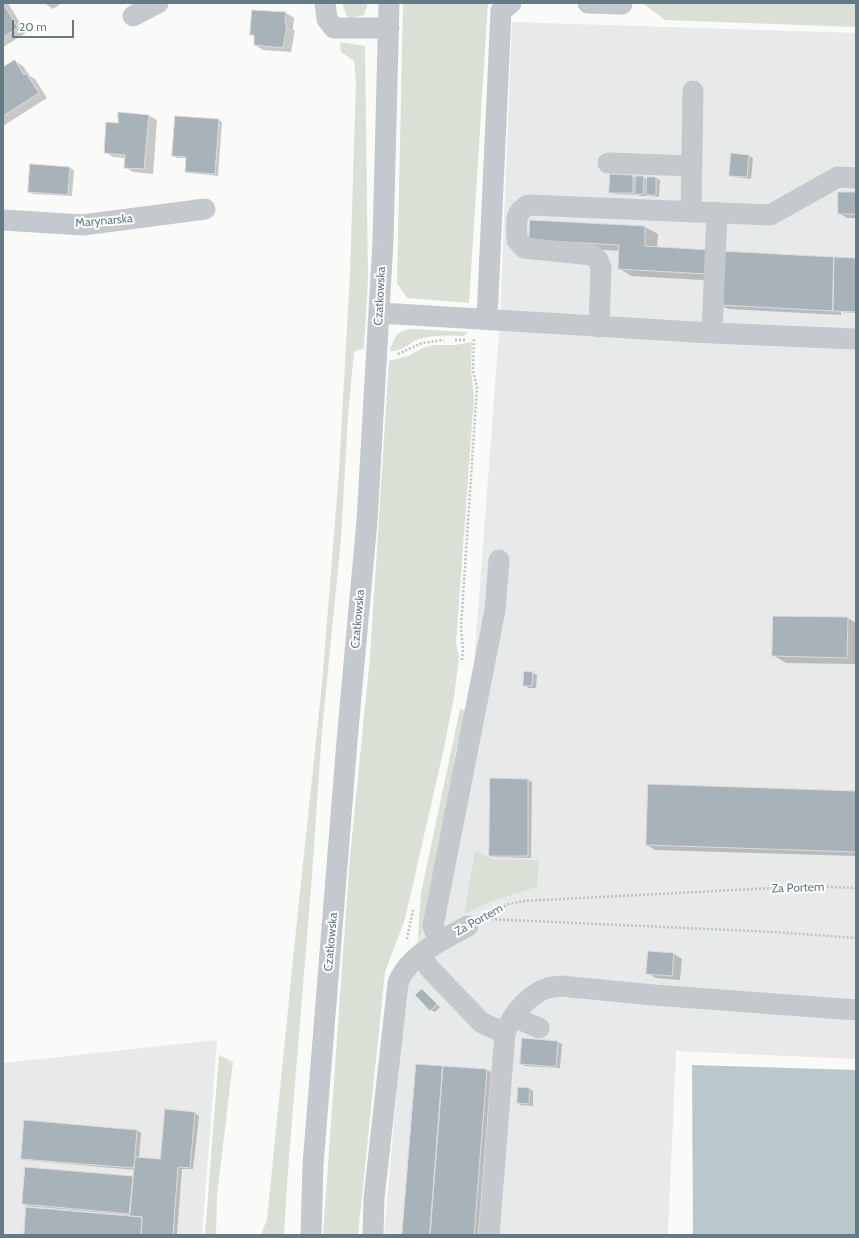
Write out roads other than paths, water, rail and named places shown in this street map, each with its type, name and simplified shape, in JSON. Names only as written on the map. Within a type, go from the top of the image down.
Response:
[{"type":"street","points":[[133,16],[158,3]]},
{"type":"street","points":[[325,3],[327,19],[334,28],[389,28]]},
{"type":"street","name":"Czatkowska","points":[[311,1235],[312,1165],[347,741],[367,521],[380,313],[389,3]]},
{"type":"street","points":[[487,319],[501,11],[511,3]]},
{"type":"street","points":[[588,3],[622,4]]},
{"type":"street","points":[[691,212],[693,91]]},
{"type":"street","points":[[608,162],[692,166]]},
{"type":"street","points":[[599,327],[601,268],[598,260],[592,255],[524,248],[516,240],[517,215],[521,209],[528,205],[770,215],[838,177],[856,178]]},
{"type":"street","name":"Marynarska","points":[[3,220],[83,225],[205,209]]},
{"type":"street","points":[[712,334],[717,212]]},
{"type":"street","points":[[380,313],[712,334],[856,339]]},
{"type":"street","points":[[439,942],[433,926],[495,610],[499,560]]},
{"type":"street","name":"Za Portem","points":[[372,1235],[374,1198],[397,990],[401,975],[404,970],[420,955],[474,922]]},
{"type":"street","points":[[420,955],[430,969],[482,1023],[539,1028]]},
{"type":"street","points":[[489,1235],[510,1025],[519,1009],[538,993],[548,988],[560,986],[654,995],[856,1010]]}]
